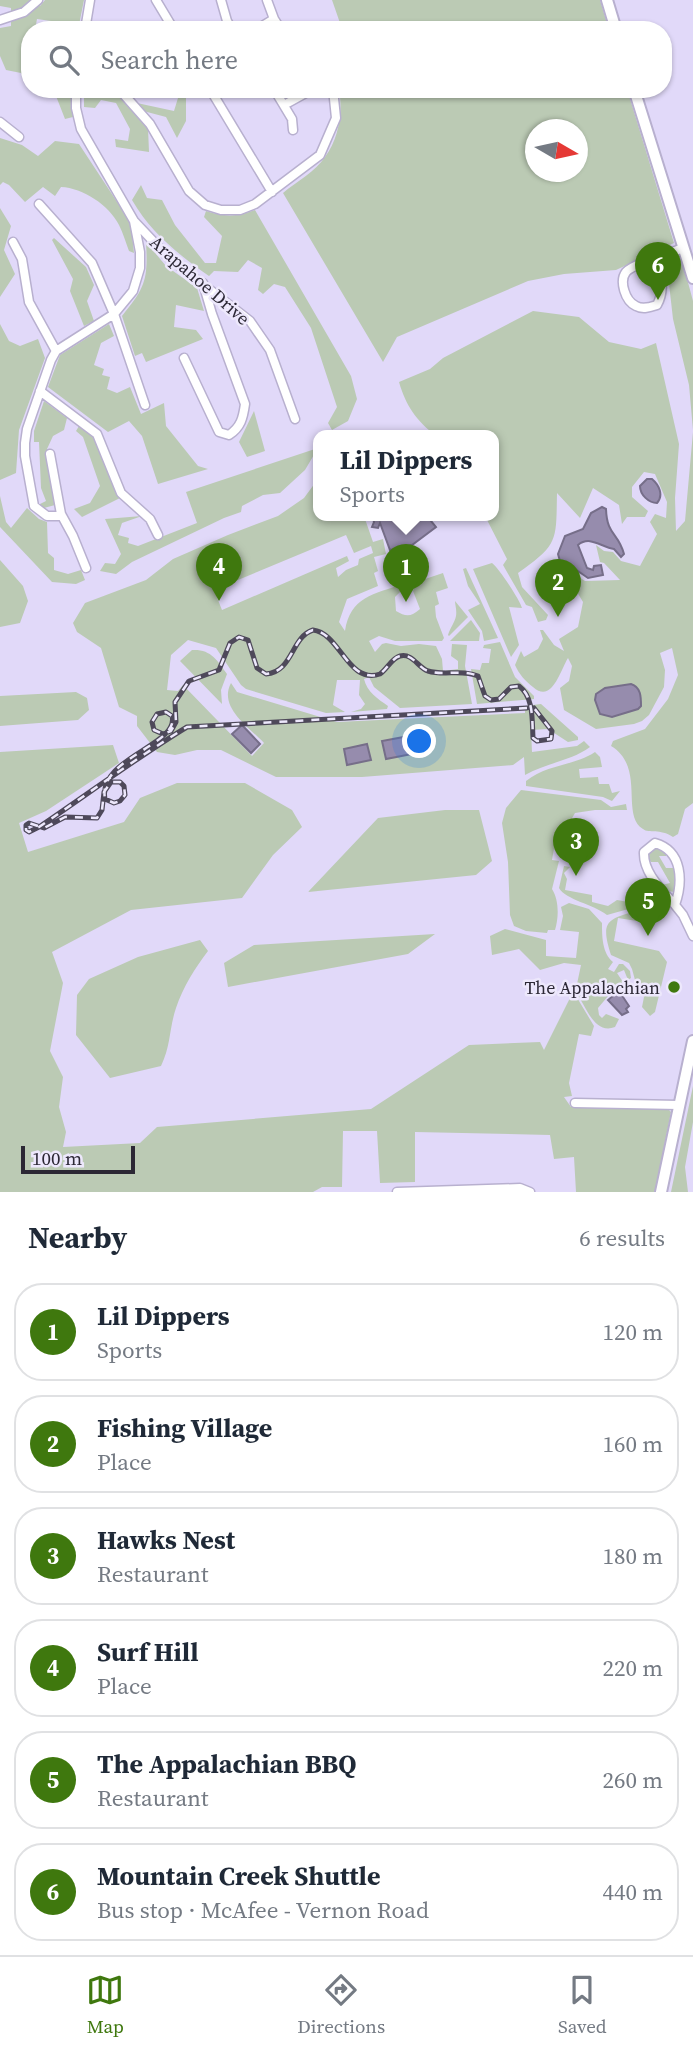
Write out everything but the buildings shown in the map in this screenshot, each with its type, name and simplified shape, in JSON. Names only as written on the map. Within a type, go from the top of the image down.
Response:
[{"type":"main road","points":[[607,0],[613,21]]},
{"type":"main road","points":[[637,98],[693,278]]},
{"type":"main road","points":[[661,1192],[693,1041]]},
{"type":"street","points":[[0,20],[24,12],[38,0]]},
{"type":"street","points":[[86,21],[90,0]]},
{"type":"street","points":[[156,0],[169,21]]},
{"type":"street","points":[[221,0],[227,21]]},
{"type":"street","points":[[267,0],[274,19],[271,21]]},
{"type":"street","points":[[62,516],[53,517],[39,513],[31,494],[25,443],[40,391],[56,351],[114,314],[127,300],[140,268],[134,221],[81,129],[75,98]]},
{"type":"street","points":[[127,98],[150,124],[189,191],[205,205],[221,210],[240,210],[247,207],[272,192],[320,155],[336,118],[334,98]]},
{"type":"street","points":[[215,98],[272,192]]},
{"type":"street","points":[[280,98],[292,119],[293,130]]},
{"type":"street","points":[[284,105],[297,98]]},
{"type":"street","points":[[0,122],[19,137]]},
{"type":"street","points":[[39,204],[92,263],[114,314],[145,405]]},
{"type":"street","name":"Arapahoe Drive","points":[[134,221],[169,258],[250,321],[270,349],[295,419]]},
{"type":"street","points":[[13,242],[22,259],[29,302],[56,351]]},
{"type":"street","points":[[655,260],[663,288],[662,297],[657,305],[650,308],[635,306],[624,291],[626,273],[655,260],[683,248]]},
{"type":"street","points":[[184,358],[219,432],[229,435],[243,419],[245,404],[212,314],[204,283]]},
{"type":"street","points":[[40,391],[97,434],[121,493],[150,519],[158,536]]},
{"type":"street","points":[[50,454],[62,516],[86,568]]},
{"type":"street","points":[[675,905],[681,884],[679,867],[666,848],[655,843],[644,852],[644,861],[653,878],[683,915],[693,936]]},
{"type":"street","points":[[575,1103],[679,1105]]},
{"type":"street","points":[[397,1192],[520,1188],[530,1192]]},
{"type":"green space","points":[[0,0],[38,0],[40,6],[45,0],[84,0],[80,21],[21,21],[21,73],[6,70],[0,56],[0,28],[11,26],[11,8],[0,6]]},
{"type":"green space","points":[[332,0],[600,0],[606,21],[339,21]]},
{"type":"green space","points":[[57,98],[72,98],[73,117],[65,119]]},
{"type":"green space","points":[[84,98],[121,98],[174,111],[178,98],[186,98],[186,121],[177,138],[166,117],[132,108],[148,128],[149,152],[116,147],[115,139],[128,141],[130,129],[116,103],[101,100],[95,108],[84,107]]},
{"type":"green space","points":[[340,98],[630,98],[674,243],[616,270],[564,274],[528,281],[397,337],[383,362],[283,193],[321,162],[334,142],[339,124]]},
{"type":"green space","points":[[0,138],[22,145],[38,156],[55,141],[79,144],[131,223],[134,253],[129,251],[115,218],[102,204],[86,194],[61,187],[55,196],[43,187],[25,202],[9,185],[3,182],[0,185]]},
{"type":"green space","points":[[141,185],[147,198],[162,200],[175,225],[205,263],[216,263],[222,236],[204,217],[206,211],[231,215],[255,210],[351,376],[357,399],[348,421],[332,430],[328,423],[337,407],[311,328],[285,287],[274,284],[263,294],[258,290],[262,268],[248,260],[238,272],[214,271],[209,276],[166,243],[148,223],[132,200]]},
{"type":"green space","points":[[0,208],[11,226],[4,250],[15,274],[0,297]]},
{"type":"green space","points":[[54,238],[86,267],[94,285],[87,301],[94,321],[84,326],[70,291],[73,279],[52,240]]},
{"type":"green space","points":[[146,242],[166,266],[197,288],[204,311],[176,305],[174,327],[196,330],[203,339],[146,362],[142,353],[135,356],[122,316],[144,282]]},
{"type":"green space","points":[[682,260],[693,301],[693,430],[689,385],[673,319],[667,266]]},
{"type":"green space","points":[[533,311],[579,317],[609,342],[641,349],[656,343],[679,444],[675,498],[676,531],[685,521],[693,432],[693,803],[685,809],[678,834],[673,837],[645,830],[636,822],[628,766],[611,746],[613,741],[645,729],[668,699],[678,675],[672,648],[660,653],[665,670],[664,687],[649,715],[634,724],[596,729],[564,710],[560,688],[569,681],[572,666],[568,658],[555,684],[545,691],[530,685],[515,665],[521,651],[524,657],[538,649],[543,639],[540,630],[564,651],[559,639],[578,627],[583,602],[577,592],[562,593],[552,567],[556,562],[585,581],[620,580],[600,562],[596,545],[604,551],[613,552],[621,561],[640,566],[657,534],[650,522],[655,514],[666,518],[667,502],[655,474],[644,472],[632,487],[632,497],[648,511],[645,517],[627,517],[622,524],[619,505],[593,488],[580,518],[557,493],[555,532],[552,540],[541,555],[518,573],[522,587],[548,615],[546,620],[538,622],[532,607],[526,605],[503,565],[507,559],[488,521],[499,521],[499,430],[430,430],[413,412],[399,382],[430,369],[443,358]]},
{"type":"green space","points":[[0,324],[9,341],[20,346],[38,339],[45,358],[19,430],[16,473],[0,480]]},
{"type":"green space","points":[[109,324],[114,336],[101,343],[94,365],[104,369],[102,375],[110,377],[107,389],[117,393],[130,387],[141,414],[164,403],[166,426],[198,466],[208,469],[158,484],[142,436],[129,421],[108,432],[48,387],[60,355]]},
{"type":"green space","points":[[44,401],[67,418],[64,430],[53,436],[47,449],[55,505],[44,508],[40,504],[46,501],[41,488],[39,442],[34,442],[34,431]]},
{"type":"green space","points":[[254,411],[265,451],[247,457],[239,442]]},
{"type":"green space","points":[[79,426],[94,438],[120,498],[82,517],[74,509],[90,503],[100,486],[83,437],[76,431]]},
{"type":"green space","points":[[313,450],[313,456],[305,470],[280,493],[263,495],[242,506],[241,512],[132,562],[116,574],[100,571],[105,563],[115,564],[121,554],[105,519],[142,516],[122,523],[118,535],[129,538],[128,543],[138,546],[197,523],[186,492]]},
{"type":"green space","points":[[313,486],[313,521],[366,521],[373,542],[383,539],[386,554],[374,557],[378,571],[374,573],[378,586],[347,599],[339,622],[345,631],[352,611],[365,598],[403,584],[410,583],[409,589],[401,591],[395,597],[396,611],[406,615],[414,614],[420,609],[413,591],[416,582],[443,573],[448,588],[436,592],[439,604],[435,606],[444,638],[442,641],[395,641],[379,636],[369,641],[375,652],[386,643],[436,646],[442,659],[443,671],[458,669],[458,661],[451,656],[452,644],[467,645],[465,666],[472,704],[400,708],[374,687],[369,677],[364,679],[368,688],[388,706],[387,709],[351,712],[361,709],[365,704],[359,695],[360,680],[337,680],[333,705],[345,712],[326,713],[246,689],[216,648],[188,640],[171,655],[167,690],[178,691],[183,685],[252,756],[264,743],[232,708],[228,692],[231,683],[237,692],[337,722],[525,713],[525,706],[541,704],[578,737],[578,740],[568,742],[548,729],[531,730],[532,752],[577,746],[584,741],[590,747],[575,756],[525,775],[524,757],[513,765],[362,777],[276,777],[221,750],[197,750],[175,755],[157,752],[137,726],[137,716],[119,707],[101,648],[77,632],[73,623],[85,603],[146,580],[173,559],[278,516],[304,498]],"holes":[[[346,535],[354,553],[371,546],[373,553],[359,559],[358,565],[338,577],[336,568],[349,561],[347,556],[222,610],[214,590]]]},
{"type":"green space","points":[[0,496],[6,522],[11,528],[27,508],[39,519],[47,522],[48,553],[54,558],[54,570],[68,574],[81,570],[85,580],[76,584],[52,582],[0,527]]},
{"type":"green space","points":[[0,560],[23,586],[28,601],[20,623],[0,627]]},
{"type":"green space","points":[[492,563],[509,584],[522,608],[509,607],[519,645],[511,657],[473,569]]},
{"type":"green space","points":[[466,568],[498,638],[484,641],[482,631],[468,610],[480,604],[468,586],[463,569]]},
{"type":"green space","points":[[455,601],[468,617],[449,636],[456,616]]},
{"type":"green space","points":[[471,620],[480,633],[479,641],[450,641]]},
{"type":"green space","points":[[500,642],[515,677],[534,699],[477,704],[471,669],[480,670],[482,663],[489,663],[491,649],[483,648],[484,645]]},
{"type":"green space","points":[[192,650],[209,653],[227,674],[221,690],[222,704],[180,661]]},
{"type":"green space","points":[[76,692],[87,698],[89,710],[78,720],[0,726],[0,696]]},
{"type":"green space","points":[[113,745],[119,763],[46,811],[19,823],[28,852],[124,822],[140,798],[177,783],[245,783],[292,810],[302,827],[273,855],[242,898],[131,910],[52,952],[63,983],[50,1051],[63,1077],[59,1107],[66,1132],[63,1147],[140,1143],[157,1127],[371,1109],[469,1045],[540,1042],[544,1050],[577,984],[581,965],[564,963],[540,970],[519,949],[492,955],[490,936],[505,929],[546,940],[546,956],[576,958],[579,932],[560,930],[563,916],[561,907],[569,903],[589,909],[602,923],[605,949],[613,962],[608,969],[614,972],[619,964],[623,964],[630,971],[631,978],[628,980],[624,970],[617,973],[623,982],[598,1008],[602,1018],[606,1014],[619,1019],[615,1027],[601,1027],[596,1023],[577,994],[594,1026],[591,1036],[579,1034],[569,1083],[572,1096],[564,1097],[571,1107],[667,1108],[671,1112],[655,1192],[576,1192],[574,1157],[554,1159],[550,1135],[415,1132],[415,1182],[380,1183],[377,1131],[343,1131],[342,1187],[322,1187],[313,1192],[0,1192],[0,752]]},
{"type":"green space","points":[[595,752],[600,757],[602,767],[579,769],[580,778],[598,777],[599,784],[609,784],[612,793],[620,791],[612,801],[603,797],[526,786],[526,781],[534,775]]},
{"type":"green space","points":[[521,790],[601,800],[611,807],[626,804],[627,810],[575,813],[564,832],[557,831],[552,860],[559,861],[552,889],[557,903],[557,920],[555,930],[548,930],[547,933],[526,931],[514,926],[510,915],[508,862],[502,823],[506,808]]},
{"type":"green space","points":[[445,810],[479,810],[492,861],[476,875],[308,892],[378,818]]},
{"type":"green space","points":[[657,848],[666,853],[666,856],[659,856],[666,868],[673,868],[678,874],[674,892],[668,891],[662,885],[670,883],[658,862],[651,862],[648,858],[650,851]]},
{"type":"green space","points":[[564,866],[570,867],[564,873],[567,879],[565,890],[592,895],[592,902],[608,906],[617,900],[634,903],[635,900],[642,901],[639,906],[607,915],[562,892],[559,888]]},
{"type":"green space","points":[[637,911],[637,921],[618,918],[614,941],[659,951],[667,962],[655,1012],[650,1016],[642,1007],[644,997],[629,963],[611,955],[606,936],[606,929],[612,920]]},
{"type":"green space","points":[[435,934],[408,954],[228,987],[224,963],[254,945]]},
{"type":"green space","points":[[200,940],[208,951],[179,1000],[161,1066],[110,1078],[76,1035],[77,995],[89,979],[138,957]]},
{"type":"green space","points":[[693,1086],[693,1122],[685,1167],[688,1192],[671,1192]]},
{"type":"shaded area","points":[[647,479],[652,479],[659,487],[660,497],[657,503],[643,495],[640,486]]},
{"type":"shaded area","points":[[602,507],[606,509],[608,524],[624,554],[621,557],[614,549],[591,541],[582,542],[578,545],[587,568],[593,570],[594,566],[601,565],[603,575],[588,578],[560,561],[558,554],[565,536],[583,529],[591,513]]},
{"type":"shaded area","points":[[431,521],[436,527],[412,545],[390,550],[380,523],[378,528],[372,527],[374,522]]},
{"type":"shaded area","points":[[631,684],[637,687],[640,693],[641,706],[638,709],[612,717],[600,714],[595,700],[596,694],[605,688]]},
{"type":"shaded area","points":[[242,725],[260,744],[251,753],[232,734]]},
{"type":"shaded area","points":[[409,736],[412,754],[386,759],[382,741]]},
{"type":"shaded area","points":[[367,744],[371,760],[347,765],[344,749]]},
{"type":"shaded area","points":[[619,991],[629,1006],[626,1009],[628,1012],[622,1015],[608,1000]]},
{"type":"railway","points":[[527,708],[187,727],[112,776],[94,789],[76,802],[57,814],[39,827],[29,832],[26,830],[29,823],[44,828],[65,817],[97,818],[102,810],[104,792],[111,782],[120,782],[124,786],[125,795],[120,801],[114,803],[105,799],[106,785],[113,773],[164,735],[171,726],[172,716],[166,712],[157,714],[152,722],[154,730],[163,734],[171,731],[176,722],[175,702],[189,681],[219,670],[230,643],[239,637],[248,640],[257,668],[266,674],[282,667],[300,640],[313,630],[330,640],[352,666],[369,675],[380,674],[394,659],[405,656],[428,671],[478,676],[485,696],[491,700],[499,699],[511,687],[519,686],[530,703],[533,738],[537,741],[551,739],[552,731],[534,708]]},
{"type":"place","name":"Mountain Creek Shuttle","points":[[658,300]]},
{"type":"place","name":"Surf Hill","points":[[219,601]]},
{"type":"place","name":"Lil Dippers","points":[[406,602]]},
{"type":"place","name":"Fishing Village","points":[[558,617]]},
{"type":"place","name":"Hawks Nest","points":[[576,876]]},
{"type":"place","name":"The Appalachian BBQ","points":[[648,936]]},
{"type":"place","name":"The Appalachian","points":[[674,987]]}]
